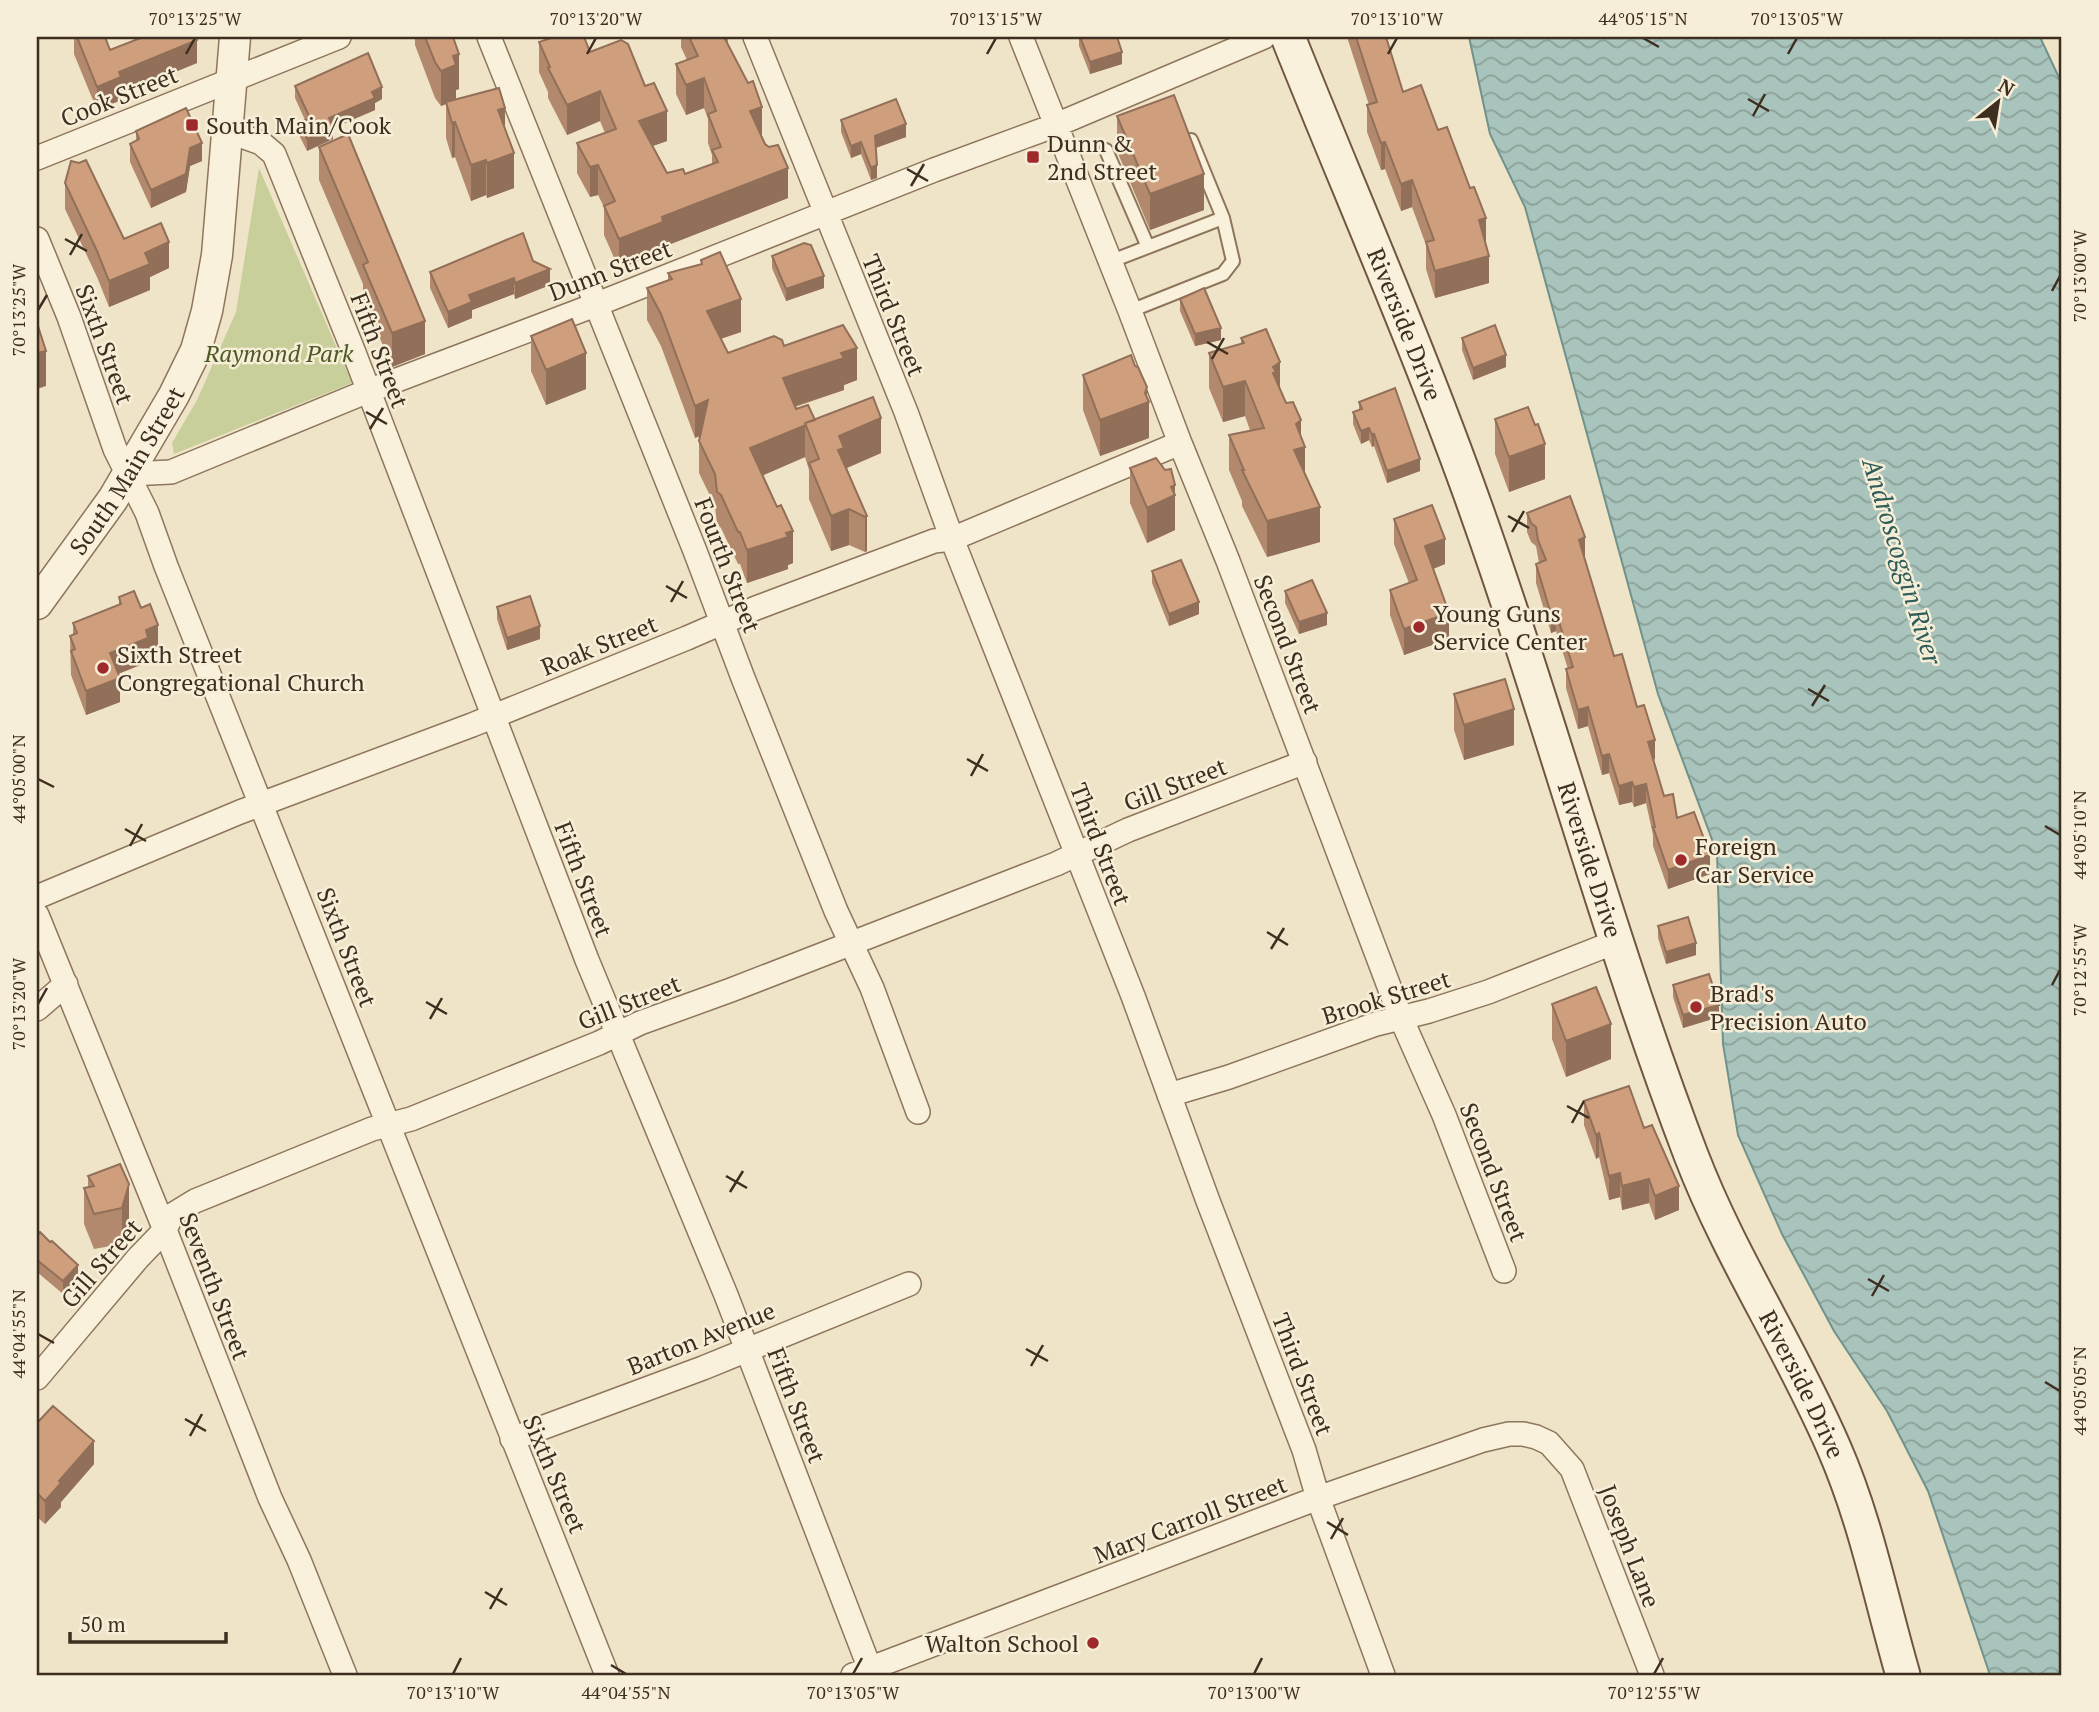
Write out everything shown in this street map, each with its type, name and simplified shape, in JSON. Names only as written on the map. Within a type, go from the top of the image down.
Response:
[{"type":"main road","name":"Riverside Drive","points":[[1288,37],[1434,395],[1469,489],[1531,673],[1615,942],[1706,1192],[1842,1468],[1864,1530],[1903,1675]]},
{"type":"street","name":"South Main Street","points":[[37,604],[83,544],[128,474],[174,396],[196,350],[207,311],[217,255],[235,37]]},
{"type":"street","name":"Cook Street","points":[[37,158],[339,37]]},
{"type":"street","name":"Fourth Street","points":[[489,37],[836,911],[872,988],[918,1112]]},
{"type":"street","name":"Third Street","points":[[755,37],[906,412],[952,539],[1133,996],[1304,1450],[1318,1498],[1383,1675]]},
{"type":"street","name":"Second Street","points":[[1021,37],[1228,561],[1401,1018],[1444,1115],[1504,1271]]},
{"type":"street","name":"Dunn Street","points":[[128,474],[171,472],[368,391],[1056,125],[1264,37]]},
{"type":"street","name":"Fifth Street","points":[[228,131],[261,143],[274,154],[618,1034],[747,1349],[862,1672]]},
{"type":"street","name":"Sixth Street","points":[[37,239],[69,317],[115,449],[147,513],[607,1675]]},
{"type":"street","name":"Roak Street","points":[[37,897],[262,804],[494,716],[860,568],[934,541],[952,539],[1180,443]]},
{"type":"street","name":"Gill Street","points":[[37,1378],[165,1230],[172,1215],[195,1201],[388,1125],[411,1119],[640,1023],[1056,864],[1076,853],[1305,762]]},
{"type":"street","name":"Seventh Street","points":[[37,915],[270,1498],[299,1560],[345,1675]]},
{"type":"street","name":"Brook Street","points":[[1169,1095],[1401,1018],[1429,1012],[1489,992],[1615,942]]},
{"type":"street","points":[[37,1009],[66,984]]},
{"type":"street","name":"Barton Avenue","points":[[512,1439],[909,1284]]},
{"type":"street","name":"Mary Carroll Street","points":[[862,1672],[1318,1498],[1483,1440],[1523,1434],[1549,1443]]},
{"type":"street","name":"Joseph Lane","points":[[1549,1443],[1572,1469],[1652,1675]]},
{"type":"lane","points":[[1130,311],[1223,274],[1233,261],[1223,218],[1191,140]]},
{"type":"lane","points":[[1106,150],[1148,247]]},
{"type":"lane","points":[[1109,262],[1223,218]]},
{"type":"green space","name":"Raymond Park","points":[[259,168],[352,383],[174,454],[172,443],[197,400],[236,312]]},
{"type":"water","name":"Androscoggin River","points":[[1469,37],[2040,37],[2062,84],[2062,1675],[1990,1675],[1928,1491],[1887,1411],[1834,1331],[1782,1234],[1738,1135],[1723,1044],[1717,853],[1658,694],[1525,207],[1490,134]]},
{"type":"building","points":[[77,37],[105,37],[110,50],[143,37],[196,37],[197,40],[119,72],[121,77],[97,87]]},
{"type":"building","points":[[425,37],[453,37],[459,54],[453,56],[456,65],[441,71]]},
{"type":"building","points":[[554,37],[584,37],[590,52],[621,40],[628,44],[645,86],[654,83],[667,111],[639,121],[667,173],[683,169],[685,174],[718,162],[712,150],[721,147],[708,114],[716,111],[704,78],[686,85],[676,64],[698,56],[689,37],[724,37],[748,83],[753,81],[762,107],[750,111],[765,144],[769,147],[778,145],[788,168],[662,217],[663,222],[619,239],[604,206],[615,201],[598,165],[590,167],[577,143],[616,129],[600,91],[567,105],[548,68],[550,67],[539,42]]},
{"type":"building","points":[[1080,37],[1117,37],[1122,52],[1090,62]]},
{"type":"building","points":[[1356,37],[1386,37],[1403,92],[1421,85],[1438,130],[1447,127],[1470,188],[1474,187],[1486,218],[1479,220],[1489,256],[1435,271],[1426,242],[1434,240],[1412,180],[1401,184],[1385,142],[1381,143],[1367,105],[1377,102]]},
{"type":"building","points":[[368,53],[382,87],[372,92],[375,98],[329,118],[333,127],[307,139],[299,123],[310,118],[295,86]]},
{"type":"building","points":[[499,88],[505,108],[498,110],[514,153],[487,163],[486,160],[471,165],[455,122],[452,123],[446,102]]},
{"type":"building","points":[[1174,95],[1204,174],[1150,194],[1117,116]]},
{"type":"building","points":[[896,99],[906,124],[875,136],[877,165],[871,168],[861,142],[851,146],[841,120]]},
{"type":"building","points":[[186,108],[202,143],[190,148],[186,174],[151,190],[130,144],[139,139],[136,131]]},
{"type":"building","points":[[348,134],[425,321],[392,333],[363,265],[368,262],[319,147]]},
{"type":"building","points":[[86,160],[124,239],[161,223],[169,242],[145,253],[150,264],[109,281],[65,183],[71,161],[79,163]]},
{"type":"building","points":[[523,233],[533,261],[550,269],[515,283],[514,278],[469,295],[472,302],[448,312],[430,272]]},
{"type":"building","points":[[804,243],[811,245],[824,276],[786,289],[772,256]]},
{"type":"building","points":[[720,252],[741,299],[707,311],[728,353],[774,336],[782,340],[784,346],[843,325],[857,348],[841,353],[844,358],[783,378],[796,409],[808,405],[815,420],[750,448],[777,507],[781,505],[793,531],[786,533],[788,537],[747,550],[721,495],[717,492],[715,474],[699,441],[708,400],[695,406],[661,314],[647,288],[672,279],[668,273],[702,264],[701,260]]},
{"type":"building","points":[[1204,288],[1221,328],[1195,334],[1180,299]]},
{"type":"building","points":[[572,319],[586,353],[546,370],[531,336]]},
{"type":"building","points":[[37,323],[46,351],[37,353]]},
{"type":"building","points":[[1495,325],[1506,355],[1473,368],[1462,338]]},
{"type":"building","points":[[1266,329],[1280,362],[1273,367],[1276,372],[1273,373],[1286,403],[1293,402],[1301,420],[1296,424],[1305,447],[1294,450],[1320,507],[1267,521],[1242,470],[1229,435],[1264,428],[1245,381],[1223,387],[1209,353],[1244,343],[1241,338]]},
{"type":"building","points":[[1131,355],[1147,387],[1145,393],[1149,402],[1100,420],[1083,375]]},
{"type":"building","points":[[1395,388],[1420,459],[1387,471],[1374,434],[1372,435],[1369,428],[1361,431],[1353,412],[1362,409],[1359,402]]},
{"type":"building","points":[[873,397],[881,418],[839,436],[844,448],[838,450],[867,516],[849,509],[831,516],[809,463],[819,459],[805,423]]},
{"type":"building","points":[[1528,407],[1545,444],[1509,457],[1495,419]]},
{"type":"building","points":[[1156,458],[1165,470],[1171,469],[1175,485],[1171,487],[1175,495],[1147,508],[1130,468]]},
{"type":"building","points":[[1570,496],[1585,537],[1579,540],[1614,656],[1622,654],[1637,707],[1644,705],[1655,740],[1648,742],[1664,796],[1673,794],[1677,818],[1694,812],[1710,855],[1668,870],[1653,827],[1646,784],[1634,787],[1632,782],[1619,786],[1609,754],[1602,756],[1588,707],[1578,710],[1566,669],[1573,667],[1556,612],[1551,614],[1536,564],[1546,560],[1536,527],[1527,513]]},
{"type":"building","points":[[1432,505],[1445,539],[1425,546],[1449,613],[1404,629],[1390,590],[1417,580],[1394,519]]},
{"type":"building","points":[[1181,560],[1199,602],[1169,614],[1152,571]]},
{"type":"building","points":[[1312,580],[1327,613],[1299,622],[1285,591]]},
{"type":"building","points":[[134,591],[141,608],[150,604],[158,625],[146,630],[148,638],[110,653],[120,678],[86,691],[71,651],[75,649],[70,636],[77,633],[73,623],[121,604],[119,597]]},
{"type":"building","points":[[530,596],[540,626],[507,638],[497,607]]},
{"type":"building","points":[[1505,679],[1514,709],[1464,725],[1454,694]]},
{"type":"building","points":[[1688,917],[1696,943],[1666,952],[1658,926]]},
{"type":"building","points":[[1709,974],[1719,1005],[1683,1015],[1673,985]]},
{"type":"building","points":[[1596,987],[1611,1024],[1566,1041],[1552,1004]]},
{"type":"building","points":[[1629,1086],[1644,1128],[1652,1125],[1679,1186],[1655,1196],[1649,1179],[1622,1186],[1620,1173],[1609,1176],[1599,1133],[1596,1135],[1584,1101]]},
{"type":"building","points":[[120,1164],[129,1184],[122,1208],[94,1214],[84,1188],[94,1186],[88,1176]]},
{"type":"building","points":[[40,1232],[78,1265],[63,1281],[37,1260],[37,1236]]},
{"type":"building","points":[[53,1406],[94,1441],[45,1501],[37,1493],[37,1423]]},
{"type":"place","name":"South Main/Cook","points":[[192,125]]},
{"type":"place","name":"Dunn & 2nd Street","points":[[1033,157]]},
{"type":"place","name":"Young Guns Service Center","points":[[1419,627]]},
{"type":"place","name":"Sixth Street Congregational Church","points":[[103,668]]},
{"type":"place","name":"Foreign Car Service","points":[[1681,860]]},
{"type":"place","name":"Brad's Precision Auto","points":[[1696,1007]]},
{"type":"place","name":"Walton School","points":[[1093,1643]]}]
